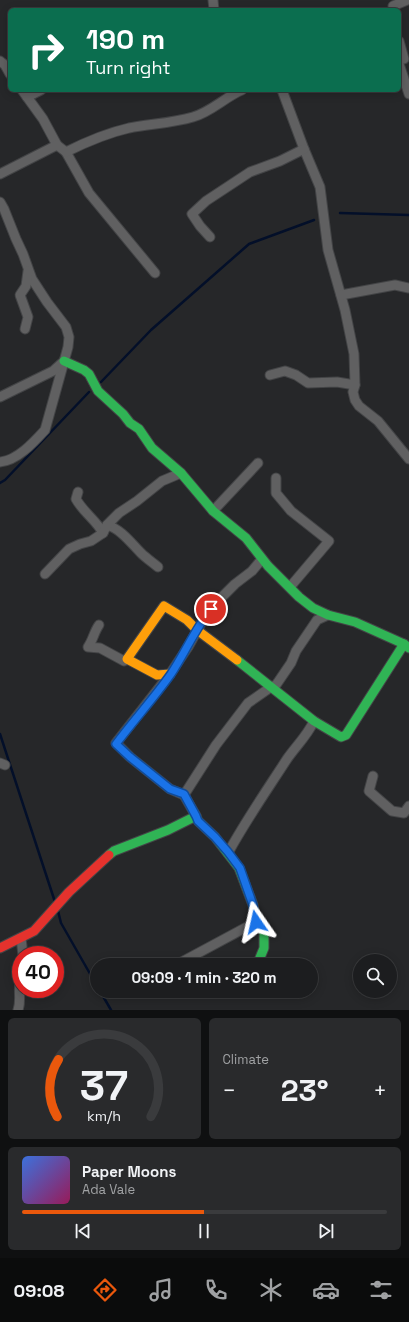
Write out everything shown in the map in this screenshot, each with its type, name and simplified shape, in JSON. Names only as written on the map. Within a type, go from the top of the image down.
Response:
[{"type":"street","points":[[392,5],[407,0]]},
{"type":"street","points":[[403,60],[409,94]]},
{"type":"street","points":[[0,61],[5,65],[8,70]]},
{"type":"street","points":[[66,152],[92,140],[127,129],[194,117],[216,106],[235,92]]},
{"type":"street","points":[[283,92],[320,187],[328,250],[341,296],[354,354],[355,385],[353,392],[355,400],[359,406],[378,421],[409,458]]},
{"type":"street","points":[[25,94],[58,145],[66,152],[89,193],[155,274]]},
{"type":"street","points":[[0,174],[58,145]]},
{"type":"street","points":[[210,237],[192,214],[206,201],[250,172],[280,161],[304,149]]},
{"type":"street","points":[[0,202],[4,209],[4,223],[23,254],[32,279],[66,327],[69,337],[68,348],[45,430],[36,440],[12,460],[0,462]]},
{"type":"street","points":[[25,329],[28,317],[20,295],[26,286],[28,271]]},
{"type":"street","points":[[341,296],[396,285],[409,288]]},
{"type":"street","points":[[0,397],[53,372],[64,362]]},
{"type":"street","points":[[64,362],[84,370],[89,374],[98,391],[123,414],[130,423],[139,428],[152,448],[180,473],[213,512],[246,538],[268,566],[298,596],[313,608],[355,622],[406,646],[346,735],[341,737],[314,721],[271,686],[197,630],[187,620],[164,606],[127,659]]},
{"type":"street","points":[[270,375],[285,371],[296,375],[308,383],[337,382],[355,385]]},
{"type":"street","points":[[213,512],[258,464]]},
{"type":"street","points":[[45,574],[69,549],[91,541],[105,529],[119,513],[162,481],[180,473]]},
{"type":"street","points":[[276,478],[276,494],[291,511],[329,541],[290,587]]},
{"type":"street","points":[[78,492],[76,499],[78,503],[88,516],[105,529]]},
{"type":"street","points":[[105,529],[112,526],[158,567]]},
{"type":"street","points":[[260,958],[264,948],[264,932],[256,922],[253,905],[240,868],[215,837],[198,821],[184,794],[170,789],[116,744],[170,674],[188,647],[204,618],[219,600],[235,584],[252,571],[262,559]]},
{"type":"street","points":[[184,794],[216,745],[248,703],[271,686],[276,685],[291,663],[296,651],[317,620],[328,614]]},
{"type":"street","points":[[99,625],[88,647],[100,648],[124,661],[127,659],[158,675],[170,674]]},
{"type":"street","points":[[228,852],[246,821],[288,758],[308,733],[314,721]]},
{"type":"street","points":[[373,776],[369,791],[377,799],[392,811],[404,813],[409,806]]},
{"type":"street","points":[[0,948],[34,931],[69,892],[114,851],[177,826],[196,816]]},
{"type":"street","points":[[189,958],[256,922]]},
{"type":"street","points":[[22,938],[22,946]]},
{"type":"street","points":[[18,1010],[21,1002],[20,998]]},
{"type":"waterway","points":[[340,213],[409,215]]},
{"type":"waterway","points":[[101,382],[151,330],[249,244],[314,220]]},
{"type":"waterway","points":[[0,483],[5,480],[89,392]]},
{"type":"waterway","points":[[0,734],[55,902]]},
{"type":"waterway","points":[[58,911],[61,923],[90,974]]},
{"type":"waterway","points":[[104,998],[111,1010]]},
{"type":"traffic: fast","points":[[64,361],[84,370],[89,374],[98,391],[123,414],[130,423],[139,429],[152,448],[181,473],[213,511],[246,538],[268,566],[299,597],[313,608],[328,615],[355,622],[404,644],[409,648]]},
{"type":"traffic: fast","points":[[237,660],[314,721],[341,737],[346,735],[404,644]]},
{"type":"traffic: fast","points":[[109,855],[114,851],[168,830],[196,816],[198,821],[215,837],[239,868],[253,905],[256,922],[264,932],[264,948],[260,958]]},
{"type":"traffic: slow","points":[[170,674],[157,675],[127,659],[164,606],[187,620],[197,630],[237,660]]},
{"type":"traffic: jam","points":[[0,948],[34,931],[69,892],[109,855]]},
{"type":"route","points":[[211,609],[170,674],[116,744],[170,789],[184,794],[198,821],[215,837],[240,868],[253,905],[256,922]]}]
